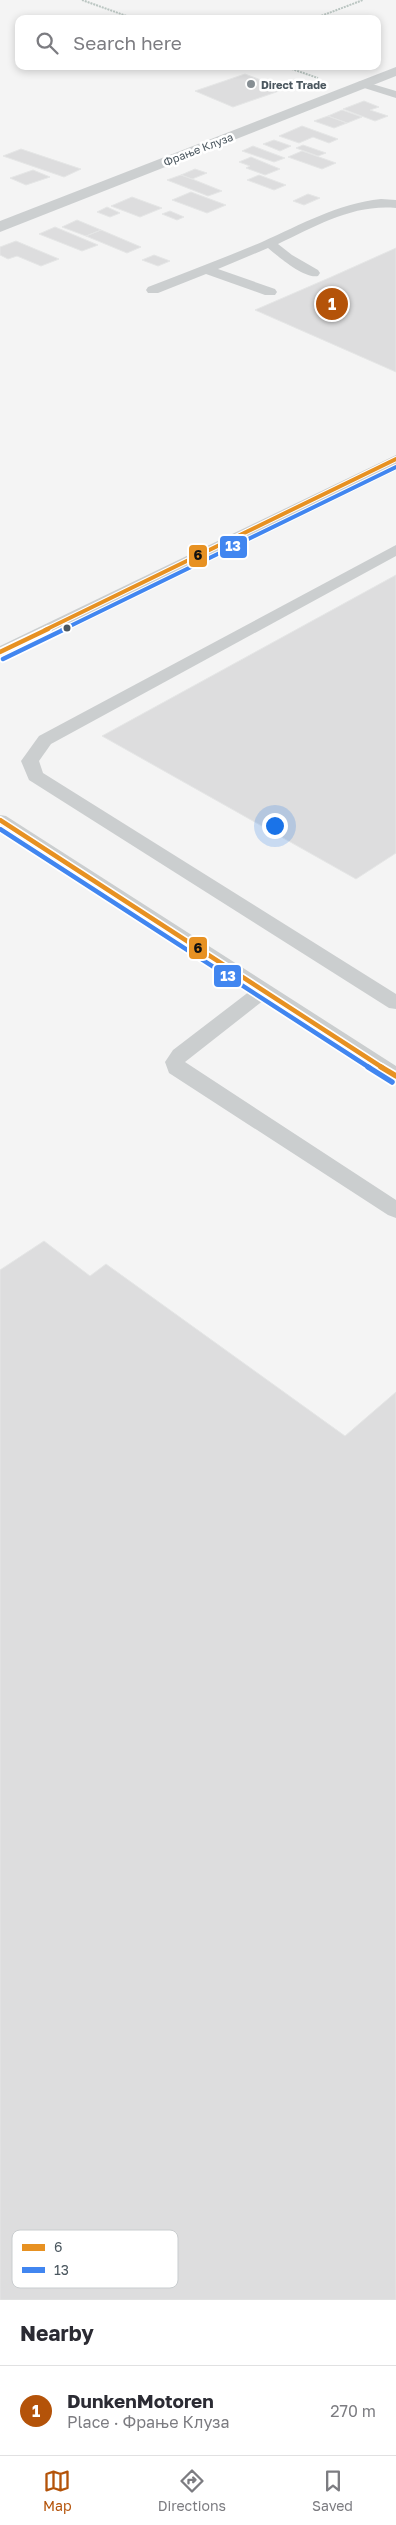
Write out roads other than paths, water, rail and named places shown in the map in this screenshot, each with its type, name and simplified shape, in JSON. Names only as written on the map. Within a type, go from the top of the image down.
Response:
[{"type":"main road","name":"Фрање Клуза","points":[[0,227],[396,71]]},
{"type":"lane","points":[[362,84],[396,96]]},
{"type":"lane","points":[[153,290],[270,243],[314,222],[377,202],[396,204]]},
{"type":"lane","points":[[270,243],[287,258],[313,273]]},
{"type":"lane","points":[[205,269],[270,292]]},
{"type":"lane","points":[[0,652],[396,459]]},
{"type":"lane","points":[[396,550],[45,740],[30,761],[34,776],[396,1003]]},
{"type":"lane","points":[[0,820],[396,1076]]},
{"type":"lane","points":[[264,990],[180,1055],[175,1062],[176,1068],[396,1210]]},
{"type":"place","name":"Direct Trade","points":[[251,84]]},
{"type":"place","name":"DunkenMotoren","points":[[332,304]]}]
